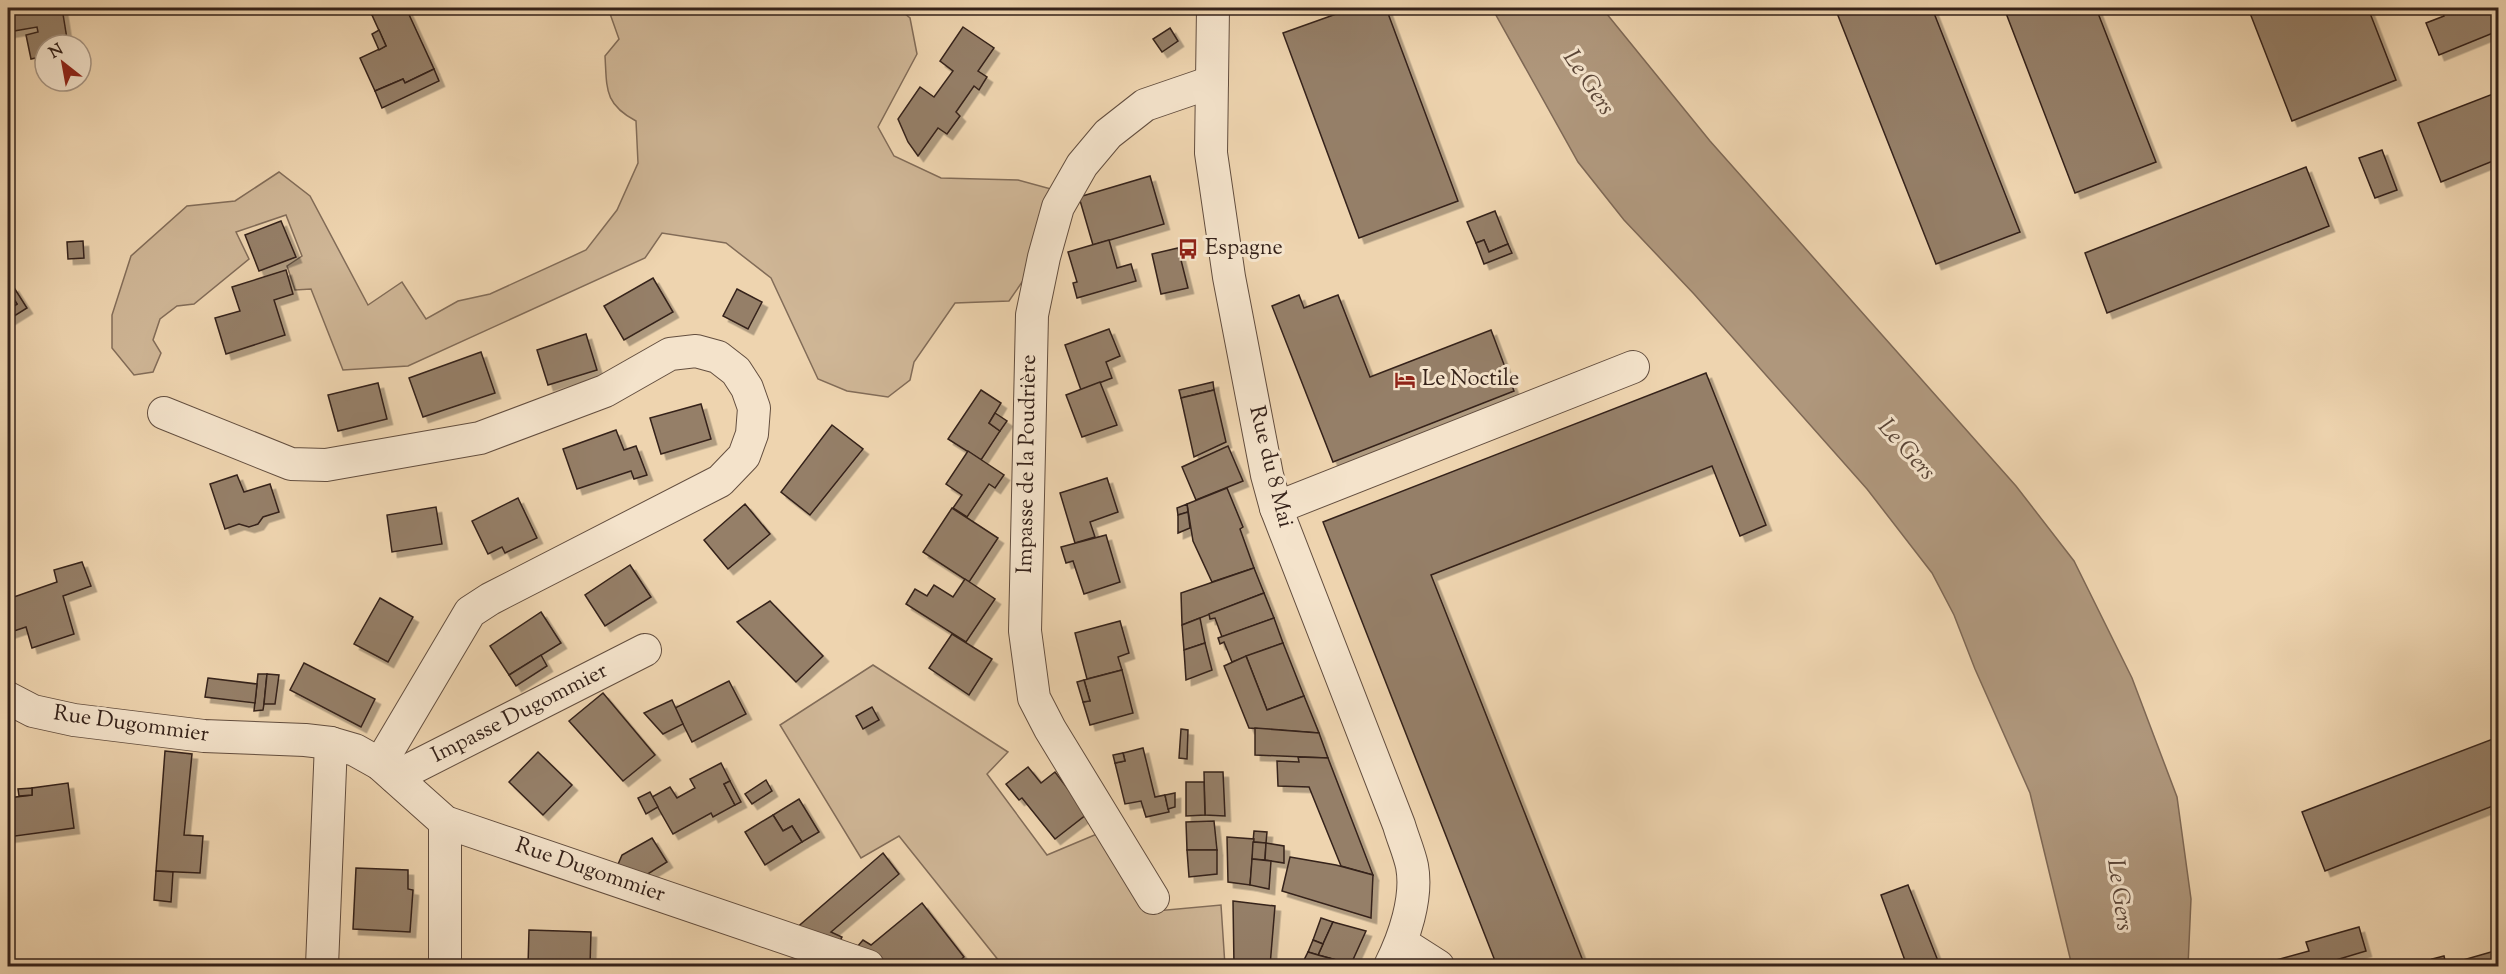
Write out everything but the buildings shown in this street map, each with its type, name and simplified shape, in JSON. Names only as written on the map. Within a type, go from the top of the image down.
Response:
[{"type":"street","name":"Rue du 8 Mai","points":[[1213,8],[1211,153],[1229,277],[1276,508],[1399,825],[1412,867],[1413,891],[1396,955]]},
{"type":"street","name":"Impasse de la Poudrière","points":[[1153,898],[1050,729],[1034,698],[1025,631],[1032,315],[1044,257],[1058,207],[1082,165],[1108,134],[1145,105],[1212,82]]},
{"type":"street","points":[[164,413],[291,464],[326,465],[480,438],[605,391],[670,354],[696,351],[718,357],[736,371],[747,388],[754,408],[752,434],[744,456],[720,481],[490,599],[470,612],[387,770]]},
{"type":"street","points":[[1276,508],[1633,367]]},
{"type":"street","name":"Impasse Dugommier","points":[[387,770],[645,650]]},
{"type":"street","name":"Rue Dugommier","points":[[8,698],[33,711],[74,720],[204,736],[330,743],[355,750],[387,770],[445,822],[868,966]]},
{"type":"street","points":[[322,966],[330,743]]},
{"type":"street","points":[[445,822],[445,966]]},
{"type":"street","points":[[1396,955],[1438,966]]},
{"type":"shaded area","points":[[608,8],[898,8],[910,18],[917,54],[878,127],[894,156],[941,178],[1018,180],[1051,189],[1029,272],[1009,301],[955,303],[914,362],[910,380],[888,397],[847,391],[818,379],[771,278],[726,243],[662,233],[645,258],[408,366],[343,370],[311,289],[295,290],[287,266],[302,256],[286,215],[236,232],[249,259],[194,304],[177,306],[160,319],[153,340],[161,353],[153,372],[134,375],[112,348],[112,315],[131,256],[187,206],[235,201],[279,172],[310,196],[368,305],[402,282],[426,319],[458,301],[490,294],[586,250],[617,210],[638,163],[636,121],[618,108],[607,87],[605,56],[619,39]]},
{"type":"shaded area","points":[[873,665],[1008,752],[987,774],[1047,855],[1097,834],[1145,912],[1221,905],[1225,966],[993,966],[999,961],[899,836],[861,858],[780,725]]},
{"type":"water","name":"Le Gers","points":[[1492,8],[1602,8],[1710,141],[2016,486],[2074,561],[2132,678],[2177,797],[2191,899],[2188,966],[2072,966],[2030,793],[1975,669],[1954,615],[1932,573],[1867,489],[1694,294],[1624,220],[1578,162]]},
{"type":"place","name":"Espagne","points":[[1188,249]]},
{"type":"place","name":"Le Noctile","points":[[1405,380]]}]
